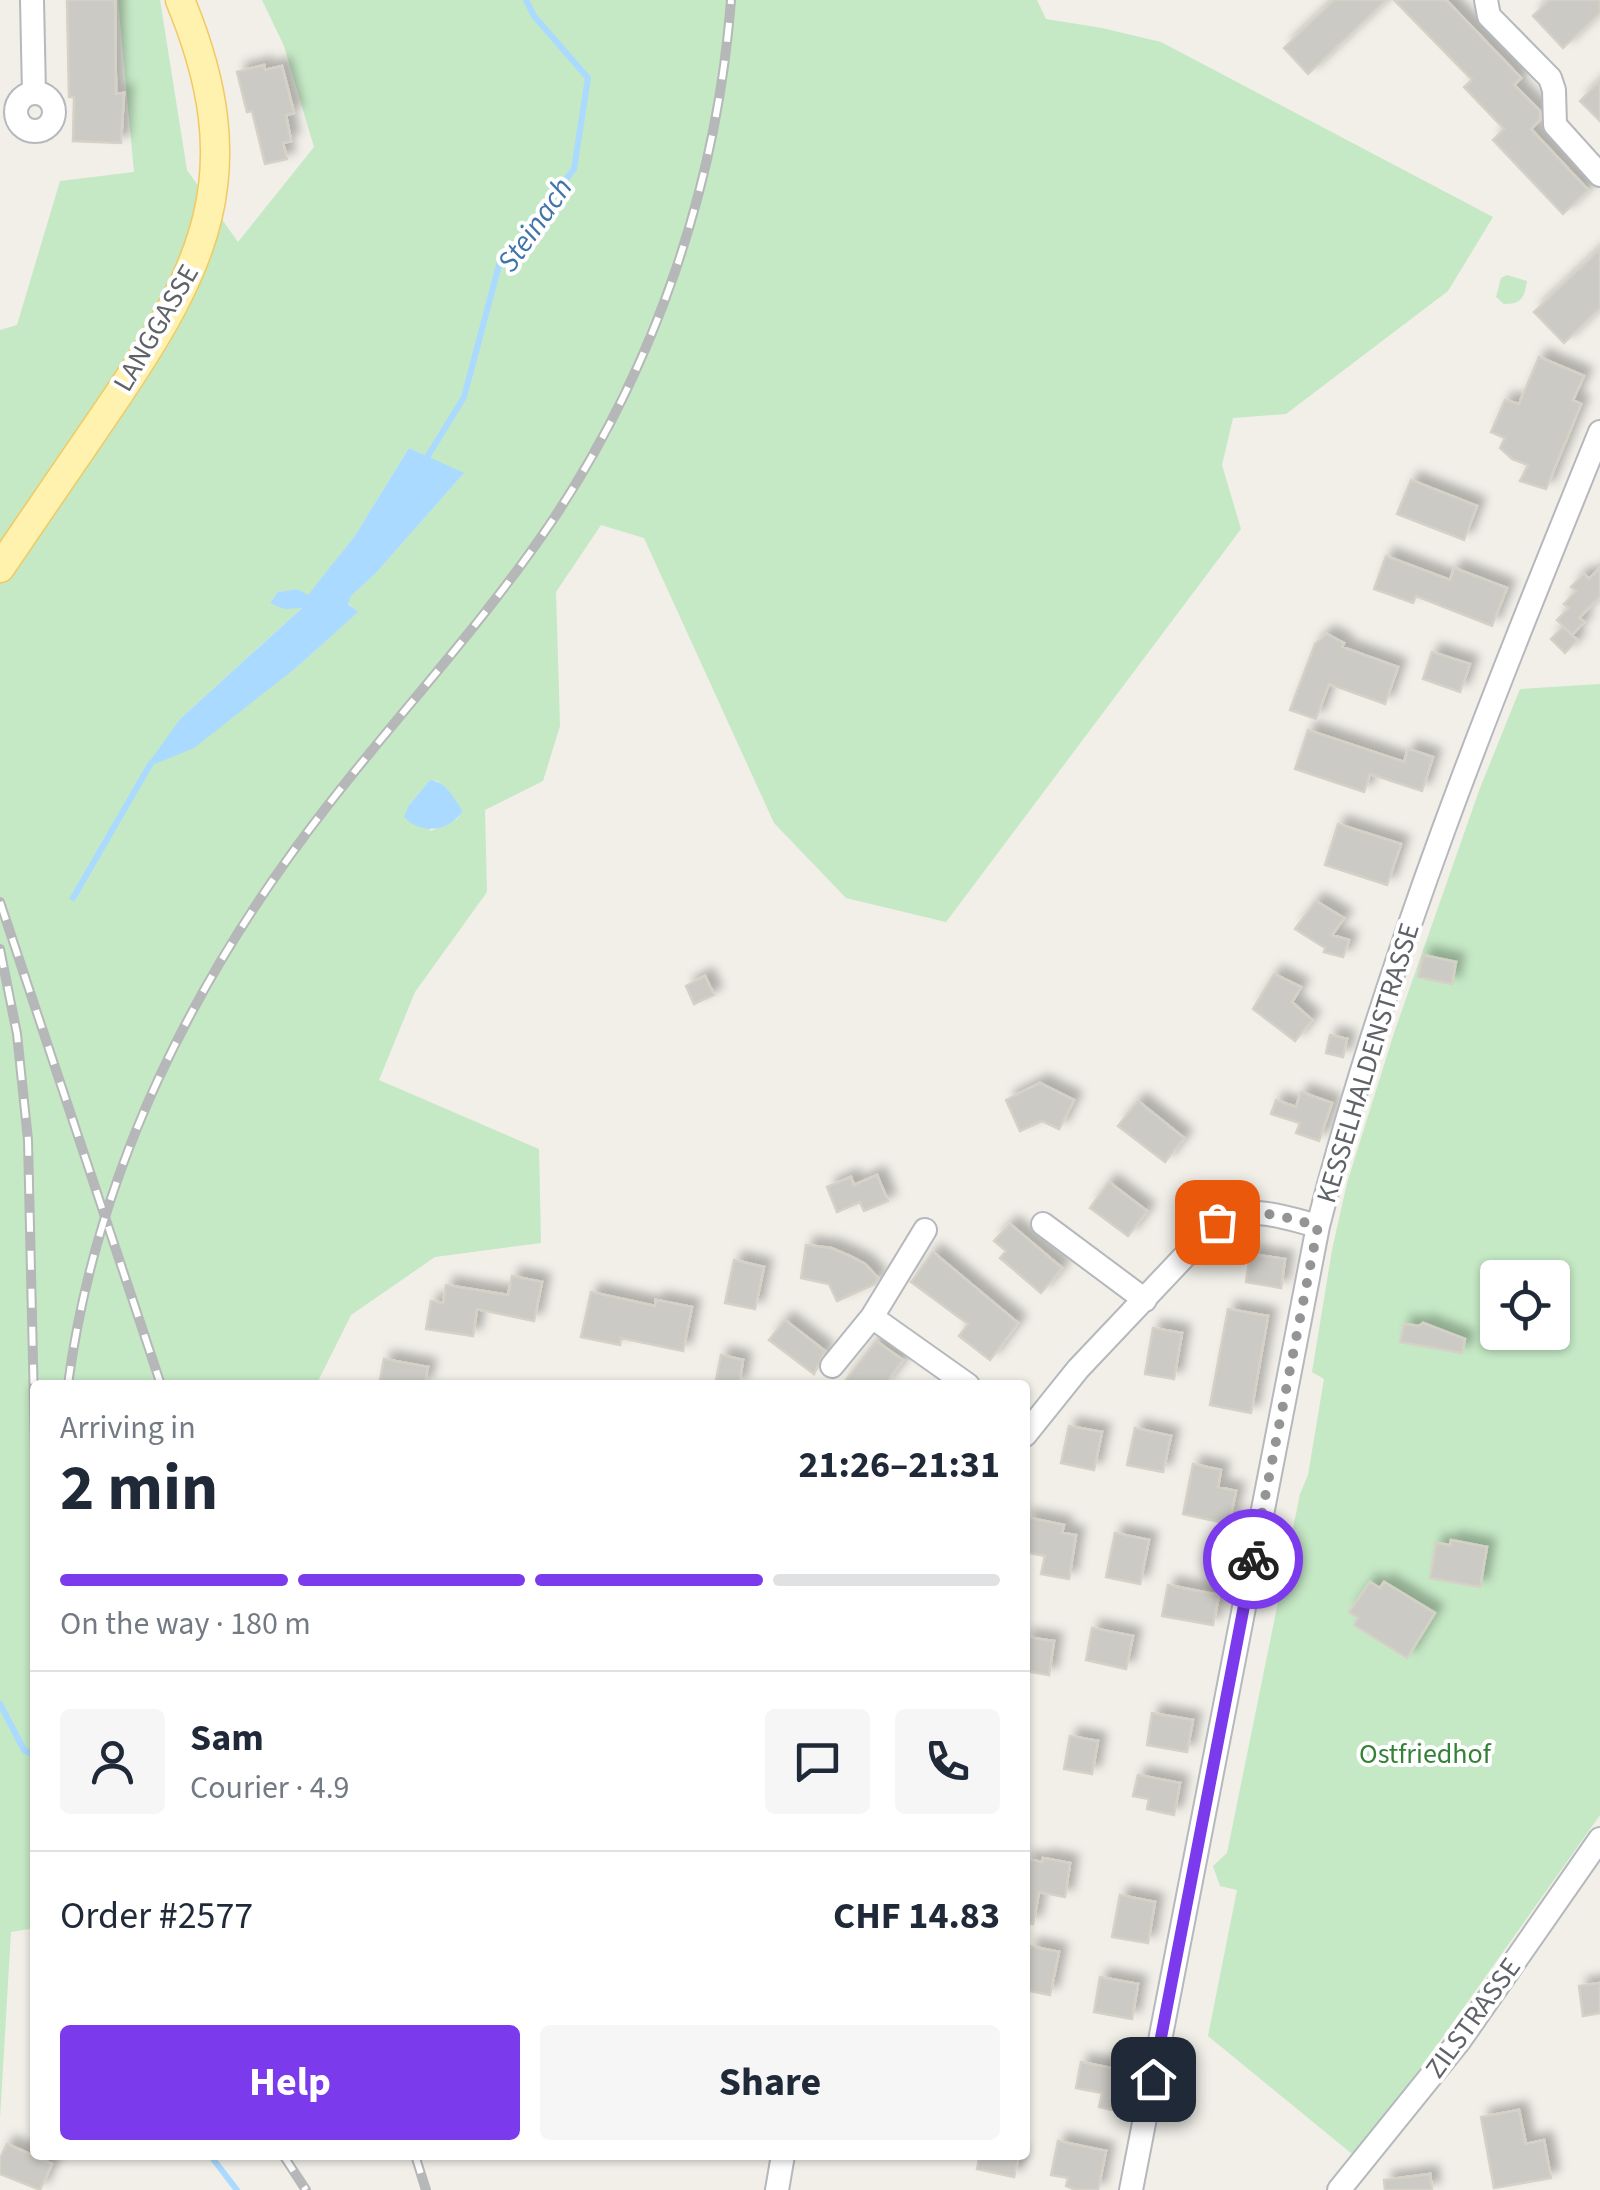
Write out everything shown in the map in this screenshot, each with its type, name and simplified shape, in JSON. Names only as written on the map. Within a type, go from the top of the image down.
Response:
[{"type":"main road","name":"LANGGASSE","points":[[0,568],[137,368],[196,263],[210,210],[216,166],[214,121],[205,71],[180,0]]},
{"type":"street","points":[[32,0],[34,93]]},
{"type":"street","points":[[1486,0],[1489,16],[1550,78],[1556,125],[1600,175]]},
{"type":"street","name":"KESSELHALDENSTRASSE","points":[[1131,2190],[1318,1226],[1382,1001],[1460,779],[1600,432]]},
{"type":"street","points":[[1030,1429],[1078,1369],[1217,1222],[1233,1214],[1266,1213],[1318,1226]]},
{"type":"street","points":[[1043,1224],[1145,1300]]},
{"type":"street","points":[[832,1366],[872,1317],[926,1230]]},
{"type":"street","points":[[872,1317],[961,1380]]},
{"type":"street","name":"ZILSTRASSE","points":[[1338,2190],[1460,2040],[1600,1839]]},
{"type":"street","points":[[777,2190],[782,2160]]},
{"type":"green space","points":[[118,0],[160,0],[187,170],[238,242],[314,147],[284,46],[262,0],[1037,0],[1046,19],[1161,42],[1493,217],[1448,291],[1286,414],[1233,418],[1222,465],[1241,529],[946,922],[846,898],[774,823],[644,538],[601,525],[556,592],[560,726],[543,781],[485,810],[487,892],[415,992],[379,1080],[539,1149],[541,1243],[435,1257],[351,1315],[318,1380],[30,1380],[30,1929],[11,1932],[0,2118],[0,330],[17,325],[60,181],[134,172]],"holes":[[[409,448],[463,474],[351,596],[348,603],[357,612],[297,667],[247,704],[147,767],[180,719],[304,606],[270,603],[278,592],[297,589],[308,596],[354,537]],[[430,780],[438,781],[463,811],[457,819],[431,831],[409,805]]]},
{"type":"green space","points":[[1507,275],[1527,281],[1521,299],[1504,304],[1496,297],[1501,278]]},
{"type":"green space","name":"Ostfriedhof","points":[[1600,684],[1600,1815],[1357,2158],[1208,2036],[1237,1890],[1220,1886],[1213,1866],[1227,1853],[1300,1494],[1308,1475],[1324,1379],[1312,1372],[1347,1183],[1395,1030],[1480,788],[1520,689]]},
{"type":"water","points":[[409,448],[464,473],[351,596],[348,604],[358,612],[297,667],[194,748],[145,768],[180,719],[302,608],[284,609],[270,603],[278,592],[297,589],[308,595],[354,537]]},
{"type":"water","points":[[430,780],[445,787],[463,811],[450,823],[435,829],[419,827],[404,817]]},
{"type":"building","points":[[67,0],[115,0],[116,94],[124,93],[121,143],[73,141]]},
{"type":"building","points":[[1334,0],[1386,0],[1308,74],[1284,48]]},
{"type":"building","points":[[1394,0],[1446,0],[1521,78],[1514,85],[1540,111],[1540,120],[1531,129],[1588,190],[1563,214],[1493,140],[1504,129],[1464,87],[1472,80]]},
{"type":"building","points":[[1549,0],[1600,0],[1600,13],[1563,48],[1533,16]]},
{"type":"building","points":[[264,65],[265,70],[282,66],[294,113],[286,115],[291,141],[283,143],[287,159],[265,164],[237,72]]},
{"type":"building","points":[[1600,81],[1600,121],[1580,101]]},
{"type":"building","points":[[1600,249],[1600,308],[1564,343],[1534,312]]},
{"type":"building","points":[[1539,357],[1584,376],[1573,400],[1581,404],[1546,489],[1520,481],[1528,465],[1512,459],[1500,448],[1505,438],[1491,432],[1505,400],[1519,404]]},
{"type":"building","points":[[1411,480],[1477,506],[1464,540],[1397,514]]},
{"type":"building","points":[[1386,556],[1450,580],[1454,568],[1507,588],[1492,626],[1416,596],[1413,603],[1374,589]]},
{"type":"building","points":[[1600,568],[1600,596],[1579,618],[1584,622],[1572,635],[1557,620],[1569,608],[1564,604],[1576,591],[1571,587],[1584,574],[1589,579]]},
{"type":"building","points":[[1563,627],[1577,640],[1565,653],[1551,639]]},
{"type":"building","points":[[1327,634],[1344,643],[1342,647],[1398,667],[1385,704],[1329,684],[1316,719],[1290,710],[1315,644]]},
{"type":"building","points":[[1432,652],[1470,664],[1460,692],[1423,679]]},
{"type":"building","points":[[1308,730],[1404,762],[1408,749],[1433,757],[1422,791],[1370,774],[1364,792],[1295,769]]},
{"type":"building","points":[[1338,824],[1401,844],[1387,885],[1325,865]]},
{"type":"building","points":[[1316,901],[1344,918],[1332,935],[1349,940],[1343,957],[1324,952],[1325,948],[1295,929]]},
{"type":"building","points":[[1423,955],[1456,962],[1452,984],[1418,977]]},
{"type":"building","points":[[1274,974],[1301,987],[1292,1002],[1312,1020],[1295,1041],[1253,1009]]},
{"type":"building","points":[[705,976],[714,995],[694,1004],[686,986]]},
{"type":"building","points":[[1330,1035],[1347,1039],[1343,1057],[1326,1053]]},
{"type":"building","points":[[1040,1083],[1074,1100],[1059,1129],[1042,1121],[1020,1131],[1006,1100]]},
{"type":"building","points":[[1301,1092],[1332,1103],[1319,1141],[1296,1133],[1300,1123],[1271,1114],[1276,1100],[1296,1107]]},
{"type":"building","points":[[1138,1101],[1184,1138],[1165,1162],[1118,1126]]},
{"type":"building","points":[[877,1175],[888,1201],[864,1211],[860,1202],[837,1212],[827,1187],[851,1177],[854,1185]]},
{"type":"building","points":[[1109,1182],[1147,1211],[1128,1236],[1090,1208]]},
{"type":"building","points":[[1010,1224],[1062,1268],[1041,1293],[1000,1258],[1006,1251],[994,1241]]},
{"type":"building","points":[[806,1245],[831,1248],[865,1264],[878,1278],[875,1284],[837,1301],[829,1284],[801,1278]]},
{"type":"building","points":[[933,1252],[1018,1323],[990,1360],[959,1336],[968,1324],[911,1282]]},
{"type":"building","points":[[1250,1254],[1285,1259],[1281,1288],[1246,1282]]},
{"type":"building","points":[[734,1260],[764,1267],[755,1309],[725,1303]]},
{"type":"building","points":[[512,1276],[542,1282],[534,1321],[477,1309],[473,1336],[426,1329],[431,1301],[443,1303],[446,1285],[508,1295]]},
{"type":"building","points":[[591,1292],[655,1306],[656,1300],[692,1307],[683,1351],[621,1338],[620,1345],[581,1337]]},
{"type":"building","points":[[1228,1309],[1268,1316],[1251,1413],[1210,1405]]},
{"type":"building","points":[[785,1320],[825,1351],[814,1374],[769,1340]]},
{"type":"building","points":[[1423,1323],[1465,1339],[1462,1353],[1400,1342],[1404,1324]]},
{"type":"building","points":[[1153,1328],[1182,1333],[1174,1379],[1145,1374]]},
{"type":"building","points":[[876,1341],[903,1360],[888,1380],[846,1380]]},
{"type":"building","points":[[721,1355],[743,1360],[740,1380],[716,1380]]},
{"type":"building","points":[[384,1359],[428,1367],[425,1380],[380,1380]]},
{"type":"building","points":[[1069,1426],[1102,1432],[1094,1470],[1061,1463]]},
{"type":"building","points":[[1135,1428],[1171,1436],[1163,1472],[1127,1465]]},
{"type":"building","points":[[1193,1464],[1221,1470],[1218,1487],[1236,1491],[1229,1524],[1183,1514]]},
{"type":"building","points":[[1030,1518],[1064,1525],[1062,1533],[1076,1535],[1069,1579],[1041,1574],[1045,1556],[1030,1553]]},
{"type":"building","points":[[1115,1533],[1149,1540],[1140,1584],[1106,1577]]},
{"type":"building","points":[[1451,1540],[1487,1547],[1480,1587],[1430,1578],[1436,1543],[1450,1545]]},
{"type":"building","points":[[1370,1582],[1380,1588],[1384,1582],[1435,1613],[1407,1658],[1354,1625],[1358,1618],[1349,1612]]},
{"type":"building","points":[[1168,1585],[1219,1595],[1213,1625],[1162,1616]]},
{"type":"building","points":[[1092,1628],[1133,1636],[1126,1669],[1086,1660]]},
{"type":"building","points":[[1030,1638],[1054,1641],[1049,1675],[1030,1672]]},
{"type":"building","points":[[1152,1713],[1193,1720],[1187,1752],[1147,1745]]},
{"type":"building","points":[[1070,1736],[1098,1741],[1092,1774],[1064,1769]]},
{"type":"building","points":[[1138,1775],[1180,1783],[1174,1815],[1147,1809],[1149,1799],[1133,1796]]},
{"type":"building","points":[[1043,1858],[1070,1863],[1065,1897],[1039,1892],[1030,1924],[1030,1860],[1042,1862]]},
{"type":"building","points":[[1120,1895],[1155,1902],[1148,1943],[1112,1937]]},
{"type":"building","points":[[1030,1946],[1059,1952],[1050,1995],[1030,1991]]},
{"type":"building","points":[[1100,1977],[1138,1984],[1132,2019],[1094,2012]]},
{"type":"building","points":[[1600,1983],[1600,2013],[1583,2016],[1579,1986]]},
{"type":"building","points":[[1081,2062],[1126,2071],[1118,2111],[1099,2107],[1102,2093],[1076,2088]]},
{"type":"building","points":[[1519,2110],[1526,2144],[1544,2140],[1551,2178],[1494,2188],[1481,2117]]},
{"type":"building","points":[[1058,2141],[1106,2151],[1098,2190],[1076,2190],[1066,2186],[1068,2178],[1051,2175]]},
{"type":"building","points":[[7,2144],[30,2154],[30,2160],[52,2164],[40,2190],[0,2174],[0,2158]]},
{"type":"building","points":[[979,2160],[1018,2160],[1014,2177],[977,2169]]},
{"type":"building","points":[[1430,2174],[1432,2190],[1385,2190],[1384,2180]]},
{"type":"waterway","name":"Steinach","points":[[423,464],[464,397],[499,265],[574,169],[588,78],[534,16],[526,0]]},
{"type":"waterway","name":"Steinach","points":[[73,898],[151,763]]},
{"type":"waterway","name":"Steinach","points":[[0,1704],[24,1750],[30,1753]]},
{"type":"waterway","name":"Steinach","points":[[214,2160],[237,2190]]},
{"type":"railway","points":[[69,1380],[82,1305],[102,1227],[159,1078],[195,1006],[280,870],[328,805],[526,558],[589,462],[621,401],[675,272],[695,206],[712,138],[731,0]]},
{"type":"railway","points":[[0,902],[159,1380]]},
{"type":"railway","points":[[0,949],[17,1034],[28,1140],[33,1380]]},
{"type":"railway","points":[[286,2160],[306,2190]]},
{"type":"railway","points":[[417,2160],[426,2190]]},
{"type":"way so far","points":[[1217,1222],[1251,1211],[1318,1226],[1253,1559]]},
{"type":"route","points":[[1153,2079],[1253,1559]]}]
